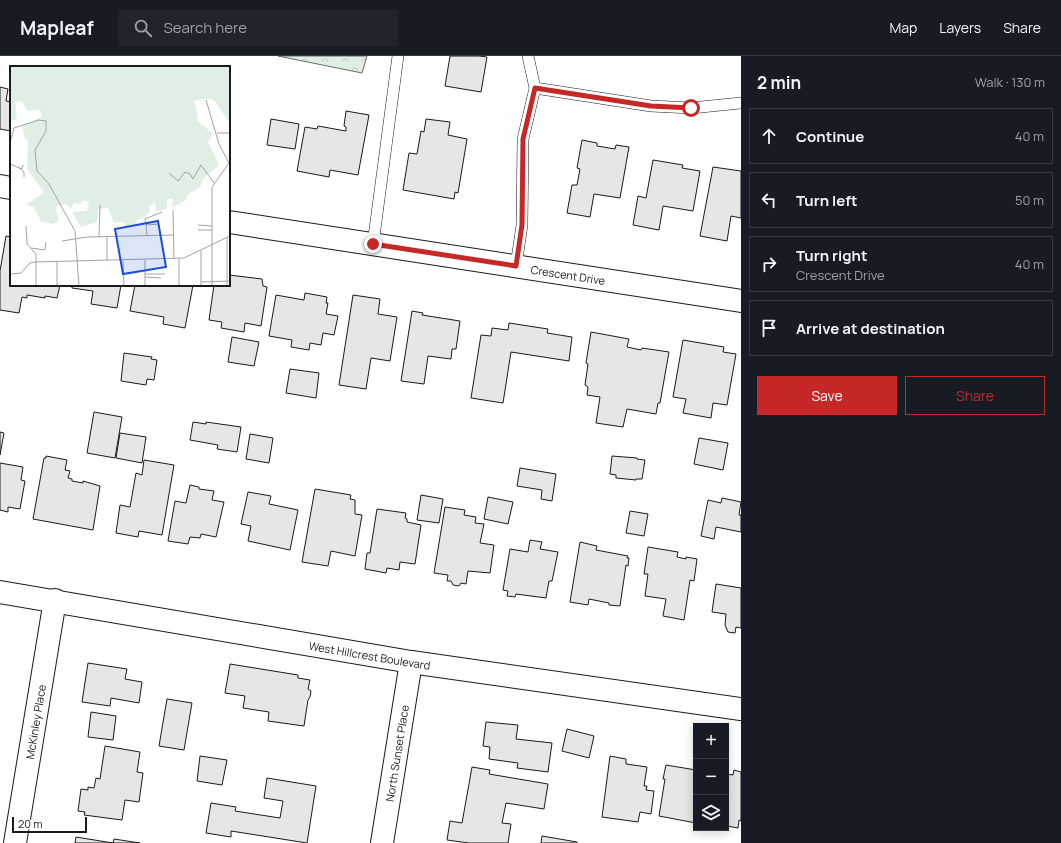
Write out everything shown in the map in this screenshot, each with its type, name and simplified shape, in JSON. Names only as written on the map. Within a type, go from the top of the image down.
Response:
[{"type":"street","points":[[0,186],[10,188]]},
{"type":"street","name":"Crescent Drive","points":[[230,222],[741,301]]},
{"type":"street","name":"West Hillcrest Boulevard","points":[[0,592],[55,600],[411,662],[741,709]]},
{"type":"street","name":"McKinley Place","points":[[15,843],[55,600]]},
{"type":"street","name":"North Sunset Place","points":[[382,843],[411,662]]},
{"type":"lane","points":[[373,244],[398,56]]},
{"type":"lane","points":[[516,266],[522,225],[523,139],[535,88],[528,56]]},
{"type":"lane","points":[[535,88],[651,106],[691,108],[741,103]]},
{"type":"green space","points":[[278,56],[367,56],[362,73]]},
{"type":"building","points":[[450,56],[487,57],[481,92],[445,86]]},
{"type":"building","points":[[0,87],[8,89],[6,101],[10,102],[10,131],[0,129]]},
{"type":"building","points":[[346,111],[369,115],[358,175],[330,170],[329,177],[297,171],[305,127],[317,129],[318,126],[346,131],[346,127],[344,126]]},
{"type":"building","points":[[271,119],[299,124],[295,149],[267,145]]},
{"type":"building","points":[[426,119],[450,122],[448,135],[467,139],[458,193],[455,192],[454,199],[403,190],[409,153],[417,154],[421,131],[424,132]]},
{"type":"building","points":[[582,140],[597,143],[597,146],[615,149],[616,145],[629,147],[620,198],[594,194],[590,217],[567,213],[572,185],[577,185],[580,169],[577,168]]},
{"type":"building","points":[[653,160],[683,165],[682,168],[700,171],[693,211],[663,206],[659,230],[633,225],[638,196],[646,198]]},
{"type":"building","points":[[713,167],[741,171],[741,218],[731,216],[727,241],[700,236]]},
{"type":"building","points":[[6,236],[10,237],[10,286],[60,286],[57,298],[27,295],[27,298],[22,297],[19,313],[0,310],[0,271]]},
{"type":"building","points":[[230,275],[262,279],[263,286],[267,287],[261,326],[245,323],[244,332],[221,328],[222,322],[209,320],[214,286],[230,286]]},
{"type":"building","points":[[72,286],[121,286],[117,308],[91,304],[93,291],[72,288]]},
{"type":"building","points":[[135,286],[193,286],[185,328],[163,324],[164,317],[130,311]]},
{"type":"building","points":[[305,293],[327,297],[326,303],[328,303],[326,314],[338,316],[334,335],[323,333],[321,345],[310,343],[309,350],[291,347],[292,340],[269,336],[276,295],[304,300]]},
{"type":"building","points":[[353,295],[380,299],[378,314],[397,317],[390,361],[371,358],[366,389],[339,385]]},
{"type":"building","points":[[412,311],[423,313],[422,315],[460,321],[456,349],[452,349],[451,359],[428,356],[424,384],[401,381]]},
{"type":"building","points":[[509,323],[548,329],[547,333],[572,337],[569,361],[511,352],[503,403],[471,398],[481,335],[491,336],[492,328],[508,330]]},
{"type":"building","points":[[591,332],[629,339],[627,347],[641,350],[642,348],[669,352],[660,403],[658,403],[656,414],[627,409],[623,427],[596,423],[600,397],[587,395],[588,388],[585,385],[588,364],[586,363]]},
{"type":"building","points":[[232,337],[259,342],[254,366],[228,362]]},
{"type":"building","points":[[683,340],[724,347],[723,352],[736,354],[727,405],[713,403],[711,418],[683,413],[686,399],[673,397]]},
{"type":"building","points":[[124,353],[152,357],[151,359],[157,360],[154,380],[147,379],[146,385],[121,381]]},
{"type":"building","points":[[290,369],[319,373],[316,398],[286,393]]},
{"type":"building","points":[[94,412],[122,417],[115,458],[87,453]]},
{"type":"building","points":[[193,422],[206,424],[206,422],[241,427],[237,452],[217,449],[218,445],[190,440]]},
{"type":"building","points":[[0,432],[4,433],[0,455]]},
{"type":"building","points":[[120,433],[146,437],[142,463],[116,458]]},
{"type":"building","points":[[250,434],[273,438],[269,463],[246,459]]},
{"type":"building","points":[[699,438],[728,443],[723,470],[694,464]]},
{"type":"building","points":[[46,456],[67,460],[65,470],[70,471],[68,478],[72,479],[72,481],[83,483],[83,481],[100,486],[93,530],[33,519],[44,458],[46,458]]},
{"type":"building","points":[[612,456],[645,460],[642,479],[636,480],[616,478],[616,475],[610,474]]},
{"type":"building","points":[[144,460],[174,465],[162,535],[139,531],[138,537],[116,533],[120,505],[130,507],[136,473],[142,475]]},
{"type":"building","points":[[0,463],[23,467],[21,480],[25,481],[20,509],[8,507],[8,512],[0,510]]},
{"type":"building","points":[[520,468],[556,474],[552,501],[541,499],[542,490],[517,486]]},
{"type":"building","points":[[190,485],[199,487],[199,489],[214,491],[212,500],[224,502],[216,537],[201,534],[200,538],[190,537],[188,544],[168,541],[175,501],[186,503]]},
{"type":"building","points":[[315,489],[351,495],[350,499],[355,500],[355,514],[362,515],[355,556],[331,551],[328,566],[302,562]]},
{"type":"building","points":[[248,492],[271,496],[269,504],[298,510],[290,550],[248,541],[251,526],[241,524]]},
{"type":"building","points":[[421,495],[443,499],[439,523],[417,520]]},
{"type":"building","points":[[488,497],[513,502],[508,524],[484,519]]},
{"type":"building","points":[[722,498],[741,502],[739,515],[741,515],[741,532],[716,527],[714,539],[701,536],[708,500],[721,503]]},
{"type":"building","points":[[445,507],[465,510],[464,515],[476,517],[475,523],[484,524],[480,543],[494,545],[490,573],[468,571],[466,584],[461,583],[459,586],[453,585],[451,581],[447,581],[448,575],[434,573]]},
{"type":"building","points":[[377,509],[406,513],[405,518],[407,519],[407,522],[421,525],[415,564],[400,562],[399,570],[387,568],[386,573],[365,569],[367,553],[370,553]]},
{"type":"building","points":[[630,511],[648,514],[644,536],[626,533]]},
{"type":"building","points":[[530,540],[542,542],[540,549],[558,552],[552,581],[549,581],[546,598],[516,594],[515,597],[507,596],[508,591],[503,590],[510,549],[528,552]]},
{"type":"building","points":[[580,542],[597,546],[596,550],[628,556],[628,566],[626,565],[620,606],[609,605],[609,603],[589,599],[588,605],[570,602]]},
{"type":"building","points":[[648,547],[678,552],[677,557],[697,559],[694,581],[690,580],[684,620],[663,616],[666,599],[645,596],[648,574],[644,574]]},
{"type":"building","points":[[716,584],[741,588],[741,628],[736,627],[735,633],[728,632],[725,625],[726,614],[712,612]]},
{"type":"building","points":[[88,663],[127,669],[125,679],[142,682],[139,703],[111,698],[110,706],[82,702]]},
{"type":"building","points":[[230,664],[298,675],[298,678],[310,680],[308,689],[311,691],[304,726],[268,721],[269,712],[243,708],[245,696],[225,693]]},
{"type":"building","points":[[167,699],[192,703],[184,750],[159,746]]},
{"type":"building","points":[[91,712],[116,716],[113,740],[88,737]]},
{"type":"building","points":[[486,722],[518,725],[516,739],[552,743],[548,772],[517,768],[518,763],[489,759],[490,747],[483,746]]},
{"type":"building","points":[[567,729],[594,736],[589,758],[562,751]]},
{"type":"building","points":[[105,746],[140,752],[137,772],[143,773],[139,802],[125,800],[122,820],[84,815],[85,812],[78,811],[81,789],[88,790],[88,787],[94,788],[96,778],[100,779]]},
{"type":"building","points":[[200,756],[227,760],[222,785],[197,781]]},
{"type":"building","points":[[610,756],[626,759],[626,764],[647,767],[644,786],[647,786],[646,790],[654,791],[651,814],[640,812],[638,822],[602,817]]},
{"type":"building","points":[[666,765],[693,770],[693,822],[659,816],[665,779],[663,779]]},
{"type":"building","points":[[472,767],[490,770],[489,774],[548,784],[544,809],[506,803],[502,823],[511,824],[508,843],[469,843],[447,840],[450,821],[462,823]]},
{"type":"building","points":[[734,770],[741,772],[741,821],[739,820],[738,828],[729,826],[729,774],[733,775]]},
{"type":"building","points":[[267,778],[316,786],[307,843],[231,831],[231,837],[206,833],[211,803],[236,807],[235,811],[280,818],[283,801],[264,798]]},
{"type":"building","points":[[542,836],[577,842],[577,843],[541,843]]},
{"type":"building","points":[[76,837],[113,843],[75,843]]},
{"type":"building","points":[[114,839],[140,843],[113,843]]},
{"type":"route","points":[[373,244],[516,266],[522,225],[523,139],[535,88],[651,106],[691,108]]}]
